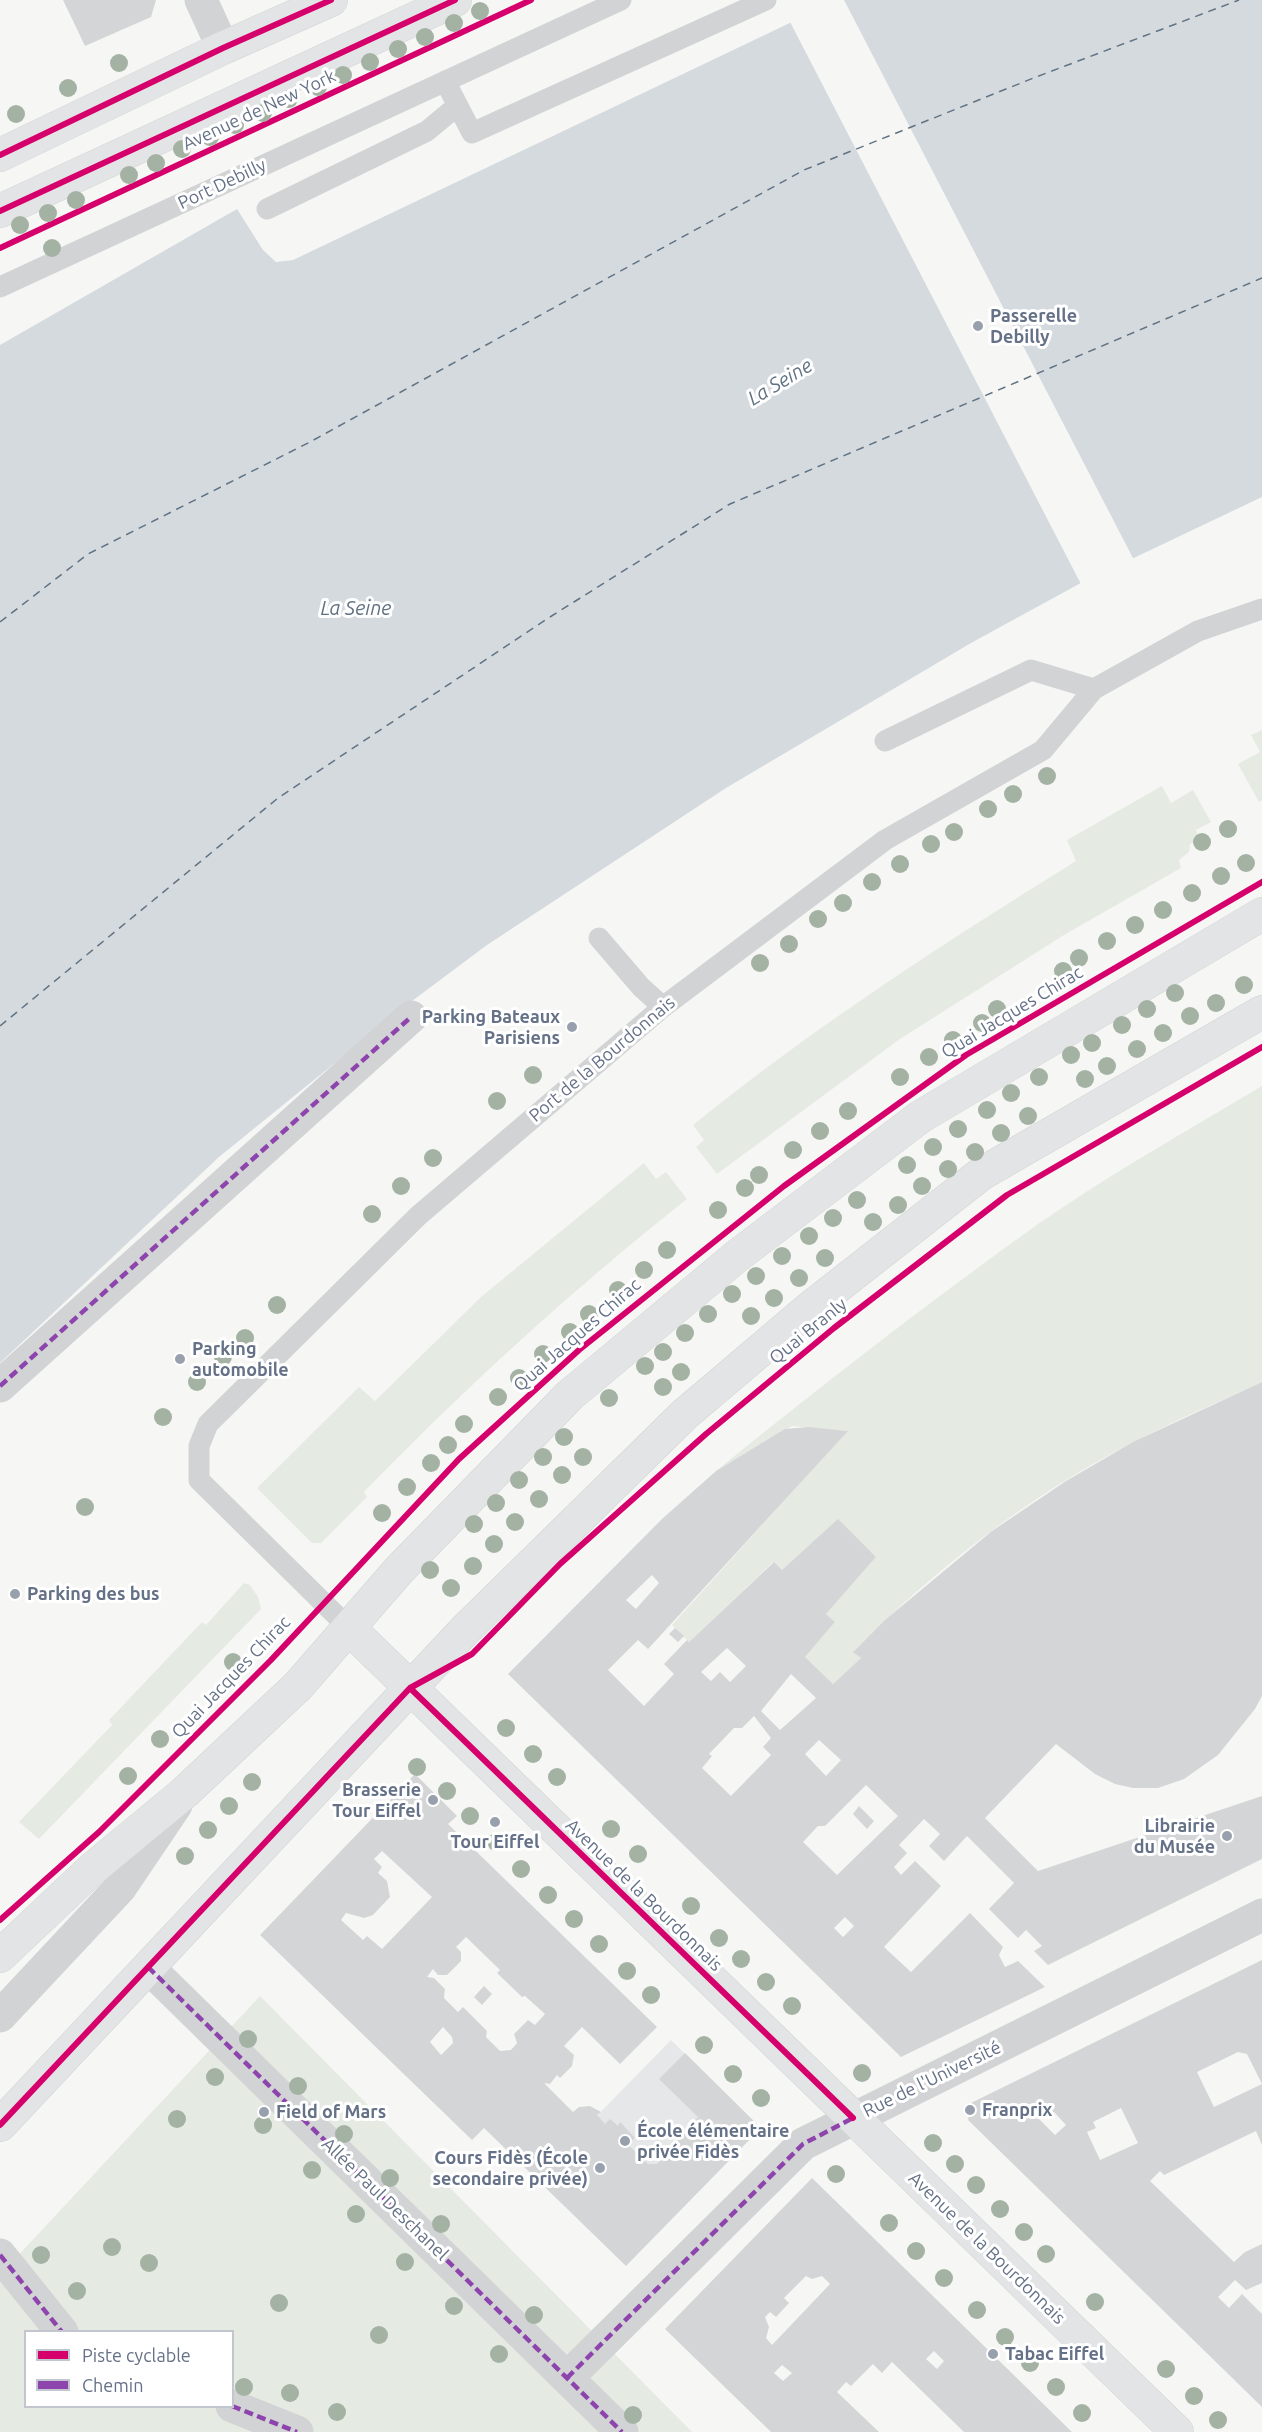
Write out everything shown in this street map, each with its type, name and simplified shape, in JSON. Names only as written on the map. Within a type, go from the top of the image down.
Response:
[{"type":"main road","points":[[0,155],[223,48],[331,0]]},
{"type":"main road","name":"Avenue de New York","points":[[0,212],[455,0]]},
{"type":"main road","points":[[0,1956],[92,1869],[184,1793],[298,1686],[399,1570],[570,1395],[737,1256],[920,1117],[1262,914]]},
{"type":"main road","points":[[0,2125],[410,1688],[686,1414],[828,1294],[981,1174],[1262,1012]]},
{"type":"main road","points":[[349,1628],[410,1688]]},
{"type":"main road","name":"Avenue de la Bourdonnais","points":[[410,1688],[1177,2432]]},
{"type":"street","points":[[201,0],[223,48]]},
{"type":"street","points":[[0,1386],[411,1017]]},
{"type":"street","points":[[0,2016],[120,1888],[184,1793]]},
{"type":"street","name":"Rue de l'Université","points":[[567,2378],[804,2144],[1262,1915]]},
{"type":"street","name":"Allée Paul Deschanel","points":[[148,1967],[622,2432]]},
{"type":"street","points":[[0,2255],[61,2330]]},
{"type":"street","points":[[234,2407],[297,2432]]},
{"type":"lane","name":"Port Debilly","points":[[0,287],[621,0]]},
{"type":"lane","points":[[445,81],[472,133],[766,0]]},
{"type":"lane","points":[[267,209],[427,131],[457,106]]},
{"type":"lane","name":"Port de la Bourdonnais","points":[[349,1628],[199,1480],[199,1446],[208,1424],[418,1216],[663,1007],[885,840],[1043,750],[1094,689],[1198,631],[1262,609]]},
{"type":"lane","points":[[885,741],[1031,670],[1094,689]]},
{"type":"lane","points":[[599,938],[641,987],[663,1007]]},
{"type":"shaded area","points":[[1262,730],[1262,800],[1259,802],[1238,764],[1260,752],[1251,735]]},
{"type":"shaded area","points":[[1162,786],[1171,803],[1193,790],[1211,822],[1196,830],[1199,839],[1190,844],[1189,852],[1179,860],[1181,868],[1064,935],[900,1039],[717,1174],[696,1147],[704,1140],[693,1125],[785,1054],[880,987],[1076,861],[1067,840]]},
{"type":"shaded area","points":[[1262,1086],[1262,1382],[1134,1442],[1058,1485],[1022,1509],[917,1591],[854,1651],[861,1658],[833,1684],[805,1657],[835,1622],[826,1614],[876,1557],[838,1520],[782,1570],[773,1562],[689,1642],[672,1625],[847,1431],[792,1426],[716,1471],[877,1344],[1041,1222],[1123,1169]]},
{"type":"shaded area","points":[[644,1163],[656,1179],[666,1172],[687,1199],[561,1304],[481,1377],[364,1492],[367,1497],[321,1543],[312,1543],[257,1488],[359,1387],[375,1401],[481,1297]]},
{"type":"shaded area","points":[[244,1583],[250,1585],[258,1597],[261,1609],[39,1839],[19,1822],[112,1725],[109,1720],[202,1622],[206,1625]]},
{"type":"shaded area","name":"Field of Mars","points":[[260,1996],[692,2432],[0,2432],[0,2275]]},
{"type":"shaded area","name":"École élémentaire privée Fidès","points":[[671,2040],[723,2092],[657,2164],[588,2229],[536,2178]]},
{"type":"water","name":"La Seine","points":[[838,0],[1262,0],[1262,497],[1079,584],[971,643],[726,788],[487,945],[404,1007],[219,1157],[0,1363],[0,345],[237,209],[263,250],[276,262],[293,260]]},
{"type":"pier","name":"Passerelle Debilly","points":[[831,0],[844,0],[1135,562],[1082,586],[789,20]]},
{"type":"building","points":[[63,0],[156,0],[151,17],[85,46]]},
{"type":"building","points":[[1262,1382],[1262,1696],[1255,1709],[1218,1755],[1184,1779],[1158,1788],[1133,1788],[1115,1784],[1095,1774],[1056,1744],[985,1818],[1038,1871],[1262,1796],[1262,1859],[1048,1965],[1034,1951],[1042,1946],[1026,1930],[1018,1938],[989,1909],[1014,1883],[967,1836],[944,1861],[929,1846],[940,1834],[924,1819],[899,1845],[907,1853],[894,1867],[901,1875],[915,1861],[941,1886],[884,1947],[911,1972],[970,1913],[1003,1947],[999,1955],[1005,1967],[1018,1961],[1045,1987],[901,2057],[508,1674],[662,1519],[716,1471],[785,1429],[808,1427],[848,1431],[648,1649],[638,1640],[608,1670],[644,1706],[674,1674],[664,1664],[687,1640],[689,1642],[774,1562],[782,1570],[838,1519],[876,1557],[826,1614],[835,1622],[805,1657],[833,1684],[861,1658],[853,1652],[885,1620],[992,1531],[1066,1481],[1133,1442]],"holes":[[[652,1575],[659,1583],[636,1609],[626,1600]],[[727,1648],[746,1666],[730,1682],[720,1672],[711,1681],[701,1672]],[[791,1674],[816,1698],[780,1730],[761,1711]],[[754,1716],[771,1738],[763,1747],[771,1755],[731,1796],[702,1768],[712,1756],[709,1754],[734,1728],[742,1728]],[[819,1740],[841,1760],[826,1776],[805,1754]],[[866,1785],[898,1816],[837,1875],[803,1842],[818,1826],[825,1826]],[[845,1917],[854,1926],[843,1937],[834,1928]]]},
{"type":"building","points":[[675,1628],[684,1636],[678,1642],[669,1634]]},
{"type":"building","points":[[415,1774],[457,1816],[448,1824],[657,2027],[620,2064],[582,2027],[564,2046],[574,2055],[572,2066],[560,2078],[557,2075],[550,2084],[544,2083],[573,2112],[579,2107],[590,2106],[601,2112],[597,2115],[605,2124],[610,2119],[618,2126],[620,2122],[635,2138],[627,2144],[648,2164],[657,2164],[698,2117],[659,2079],[685,2053],[761,2128],[626,2266],[484,2128],[472,2140],[260,1935]],"holes":[[[382,1851],[432,1897],[382,1949],[367,1936],[363,1940],[341,1920],[346,1913],[364,1918],[373,1915],[390,1897],[387,1881],[378,1873],[382,1867],[374,1859]],[[466,1937],[500,1970],[497,1973],[522,1997],[525,1996],[545,2014],[535,2025],[528,2020],[514,2034],[517,2043],[511,2050],[500,2051],[486,2037],[487,2031],[463,2007],[458,2012],[444,1998],[445,1989],[434,1978],[427,1977],[433,1969],[438,1975],[447,1975],[461,1961],[461,1952],[456,1947]],[[443,2027],[452,2037],[453,2043],[441,2055],[430,2042]]]},
{"type":"building","points":[[859,1806],[874,1821],[867,1829],[853,1814]]},
{"type":"building","points":[[1262,1960],[1262,2084],[1262,2145],[1256,2131],[1164,2175],[1160,2171],[1150,2181],[1234,2262],[1245,2252],[1262,2244],[1262,2283],[1246,2290],[1235,2280],[1218,2297],[1229,2308],[1242,2294],[1262,2314],[1262,2407],[968,2120],[971,2103]],"holes":[[[1238,2052],[1247,2054],[1262,2084],[1214,2107],[1197,2072]],[[1121,2108],[1138,2143],[1100,2160],[1087,2132],[1096,2128],[1093,2122]],[[1054,2112],[1066,2125],[1055,2135],[1039,2119]]]},
{"type":"building","points":[[484,1986],[492,1994],[482,2005],[474,1997]]},
{"type":"building","points":[[812,2178],[1072,2432],[964,2432],[892,2362],[882,2373],[873,2364],[851,2386],[846,2382],[837,2392],[879,2432],[771,2432],[665,2329]],"holes":[[[806,2276],[812,2279],[822,2276],[830,2284],[772,2345],[766,2338],[769,2327],[765,2317],[770,2312],[776,2317],[789,2303],[784,2298]],[[934,2351],[944,2361],[937,2369],[926,2359]],[[782,2365],[792,2373],[783,2381],[774,2373]]]},
{"type":"ferry route","points":[[0,622],[88,554],[310,442],[804,170],[1036,77],[1239,0]]},
{"type":"ferry route","points":[[0,1026],[278,798],[550,617],[730,504],[1262,278]]},
{"type":"marked path","points":[[0,1386],[411,1017]]},
{"type":"marked path","points":[[148,1967],[622,2432]]},
{"type":"marked path","points":[[567,2378],[803,2144],[853,2118]]},
{"type":"marked path","points":[[0,2255],[60,2330]]},
{"type":"marked path","points":[[234,2407],[297,2432]]},
{"type":"cycle path","points":[[0,155],[223,48],[331,0]]},
{"type":"cycle path","points":[[0,211],[455,0]]},
{"type":"cycle path","points":[[0,248],[531,0]]},
{"type":"cycle path","name":"Quai Jacques Chirac","points":[[0,1920],[99,1832],[271,1660],[459,1459],[579,1350],[784,1186],[966,1055],[1262,882]]},
{"type":"cycle path","name":"Quai Branly","points":[[0,2125],[410,1688],[472,1654],[560,1564],[706,1434],[834,1328],[1007,1195],[1262,1047]]},
{"type":"cycle path","points":[[410,1688],[853,2118]]},
{"type":"place","name":"Passerelle Debilly","points":[[978,326]]},
{"type":"place","name":"Parking Bateaux Parisiens","points":[[572,1027]]},
{"type":"place","name":"Parking automobile","points":[[180,1359]]},
{"type":"place","name":"Parking des bus","points":[[15,1594]]},
{"type":"place","name":"Brasserie Tour Eiffel","points":[[433,1800]]},
{"type":"place","name":"Tour Eiffel","points":[[495,1822]]},
{"type":"place","name":"Librairie du Musée","points":[[1227,1836]]},
{"type":"place","name":"Franprix","points":[[970,2110]]},
{"type":"place","name":"Field of Mars","points":[[264,2112]]},
{"type":"place","name":"École élémentaire privée Fidès","points":[[625,2141]]},
{"type":"place","name":"Cours Fidès (École secondaire privée)","points":[[600,2168]]},
{"type":"place","name":"Tabac Eiffel","points":[[993,2354]]}]
